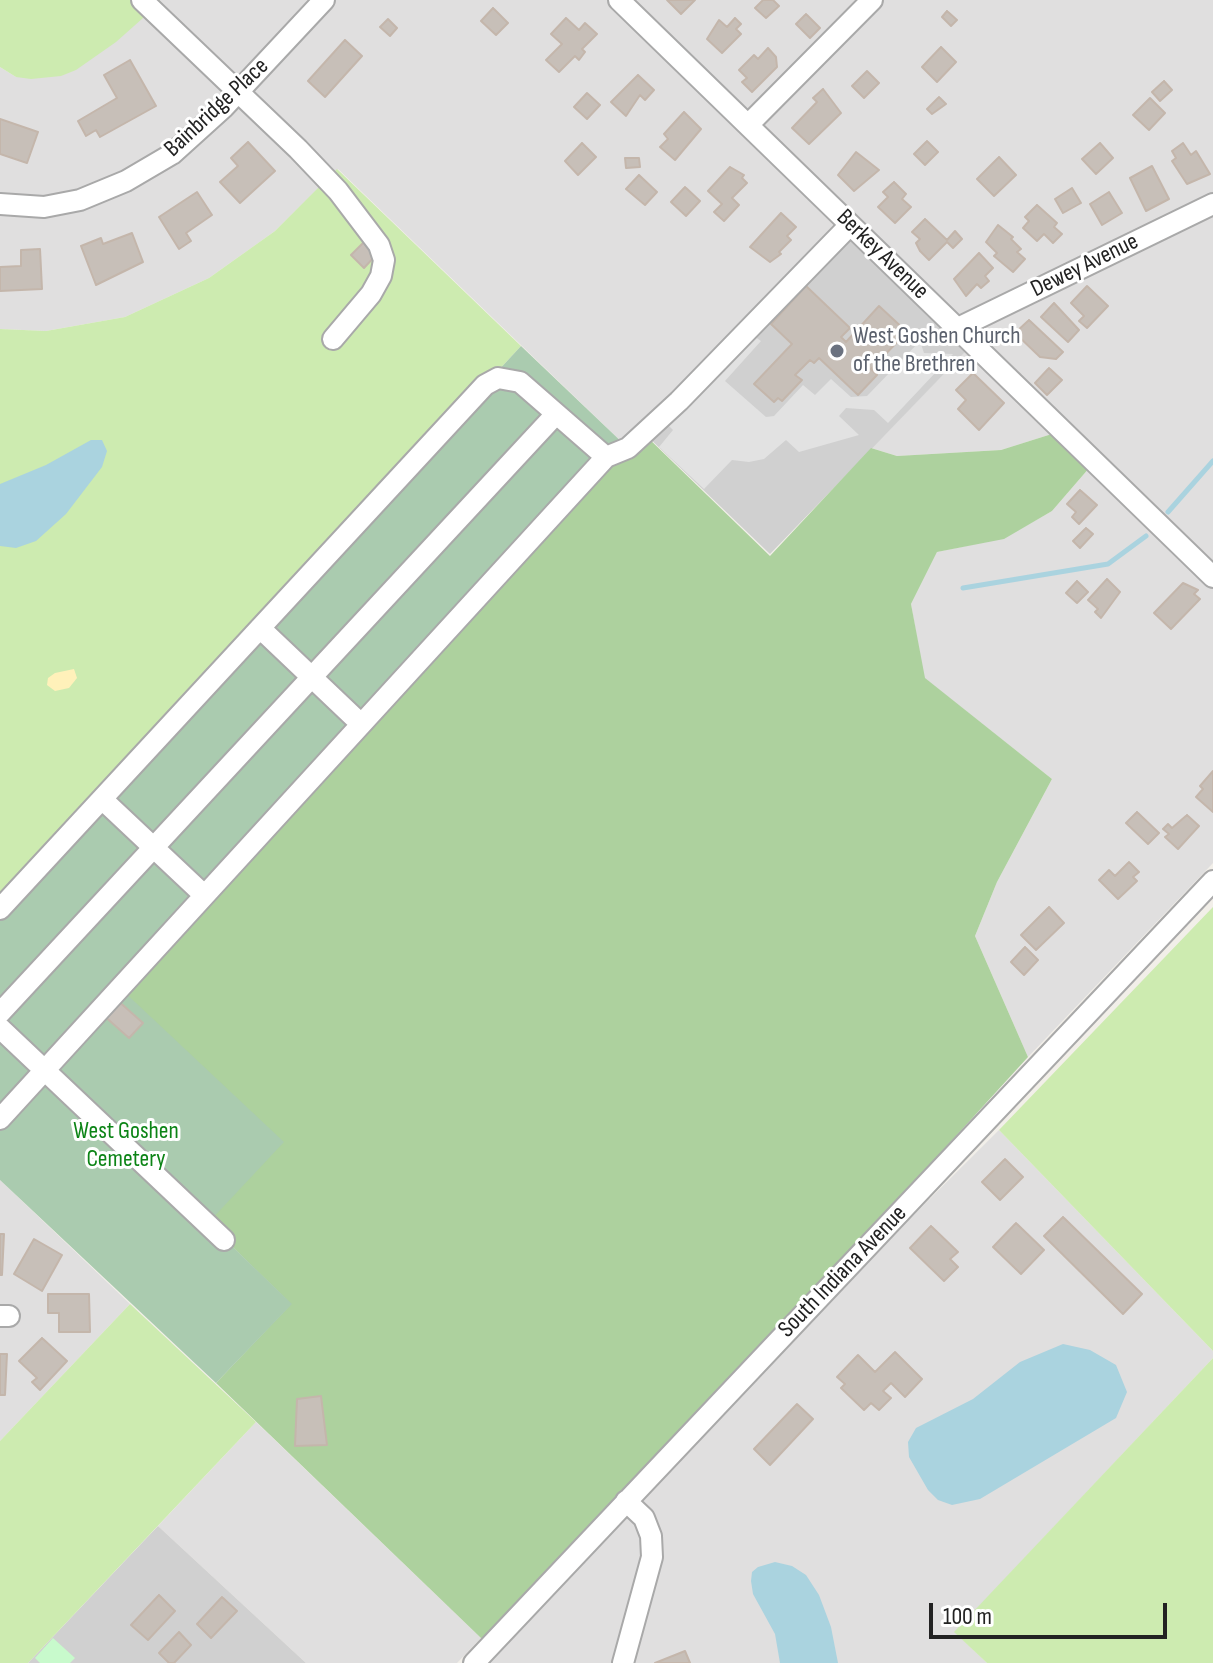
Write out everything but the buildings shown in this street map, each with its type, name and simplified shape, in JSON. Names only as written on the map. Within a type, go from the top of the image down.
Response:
[{"type":"street","points":[[142,0],[338,191],[379,245],[384,260],[381,276],[371,294],[333,339]]},
{"type":"street","name":"Bainbridge Place","points":[[0,204],[44,207],[110,189],[172,154],[238,92],[324,0]]},
{"type":"street","name":"Berkey Avenue","points":[[619,0],[1213,577]]},
{"type":"street","points":[[748,125],[872,0]]},
{"type":"street","name":"Dewey Avenue","points":[[958,328],[1213,204]]},
{"type":"street","points":[[0,1119],[606,457],[628,448],[679,401],[850,225]]},
{"type":"street","points":[[0,909],[485,385],[498,378],[520,382],[606,457]]},
{"type":"street","points":[[0,1013],[556,414]]},
{"type":"street","points":[[260,628],[361,724]]},
{"type":"street","points":[[102,799],[204,895]]},
{"type":"street","name":"South Indiana Avenue","points":[[474,1663],[1213,881]]},
{"type":"street","points":[[0,1028],[224,1240]]},
{"type":"street","points":[[623,1663],[652,1557],[651,1536],[644,1518],[626,1501]]},
{"type":"shaded area","points":[[159,0],[1213,0],[1213,564],[850,225],[628,448],[338,169],[275,231],[209,278],[125,317],[46,331],[0,329],[0,67],[16,77]]},
{"type":"shaded area","points":[[850,227],[968,349],[770,554],[645,434]]},
{"type":"shaded area","points":[[751,334],[761,341],[725,381],[766,417],[774,416],[803,385],[815,395],[831,379],[851,397],[867,396],[920,341],[924,353],[953,354],[888,423],[874,410],[846,408],[839,416],[859,435],[799,452],[786,440],[764,459],[749,462],[732,460],[704,489],[659,447],[673,430],[664,421]]},
{"type":"shaded area","points":[[968,349],[1055,433],[1001,450],[897,456],[871,448]]},
{"type":"shaded area","points":[[1090,467],[1213,589],[1213,863],[1028,1057],[975,936],[997,882],[1052,779],[924,678],[911,604],[937,552],[1004,538],[1052,511]]},
{"type":"shaded area","points":[[999,1130],[1213,1351],[1213,1358],[955,1632],[987,1663],[475,1663],[626,1501]]},
{"type":"shaded area","points":[[0,1180],[130,1304],[0,1441]]},
{"type":"shaded area","points":[[256,1422],[481,1638],[457,1663],[306,1663],[158,1526]]},
{"type":"shaded area","points":[[158,1526],[306,1663],[28,1663]]},
{"type":"green space","points":[[0,0],[161,2],[116,42],[76,70],[61,76],[31,79],[16,77],[0,67]]},
{"type":"green space","points":[[337,169],[521,346],[0,909],[0,329],[46,331],[125,317],[209,278],[275,231]]},
{"type":"green space","name":"West Goshen Cemetery","points":[[521,346],[628,448],[119,987],[284,1142],[208,1223],[292,1304],[216,1383],[0,1180],[0,909]]},
{"type":"green space","points":[[1055,433],[1090,467],[1052,511],[1004,539],[937,552],[911,604],[925,678],[1052,779],[997,882],[975,936],[1028,1057],[501,1635],[481,1638],[216,1383],[291,1304],[208,1223],[119,987],[606,457],[644,434],[770,556],[871,448],[897,456],[1001,450]]},
{"type":"green space","points":[[1213,907],[1213,1351],[999,1130]]},
{"type":"green space","points":[[130,1304],[256,1422],[28,1663],[0,1663],[0,1441]]},
{"type":"green space","points":[[1213,1358],[1213,1663],[987,1663],[954,1632]]},
{"type":"green space","points":[[53,1638],[75,1658],[70,1663],[40,1663],[35,1658]]},
{"type":"sand","points":[[74,669],[77,678],[69,688],[55,691],[47,685],[48,678],[55,673]]},
{"type":"water","points":[[91,440],[102,440],[107,451],[102,467],[66,514],[36,541],[16,548],[0,546],[0,484],[46,465]]},
{"type":"water","points":[[1063,1344],[1090,1350],[1116,1365],[1127,1392],[1116,1418],[980,1499],[952,1505],[938,1500],[928,1490],[909,1457],[908,1442],[916,1428],[973,1399],[1020,1362]]},
{"type":"water","points":[[775,1562],[792,1566],[806,1575],[819,1595],[831,1627],[838,1663],[780,1663],[775,1634],[753,1594],[751,1581],[752,1572],[758,1567]]},
{"type":"waterway","points":[[1168,512],[1213,461]]},
{"type":"waterway","points":[[963,588],[1108,564],[1146,536]]},
{"type":"place","name":"West Goshen Church of the Brethren","points":[[837,351]]}]
